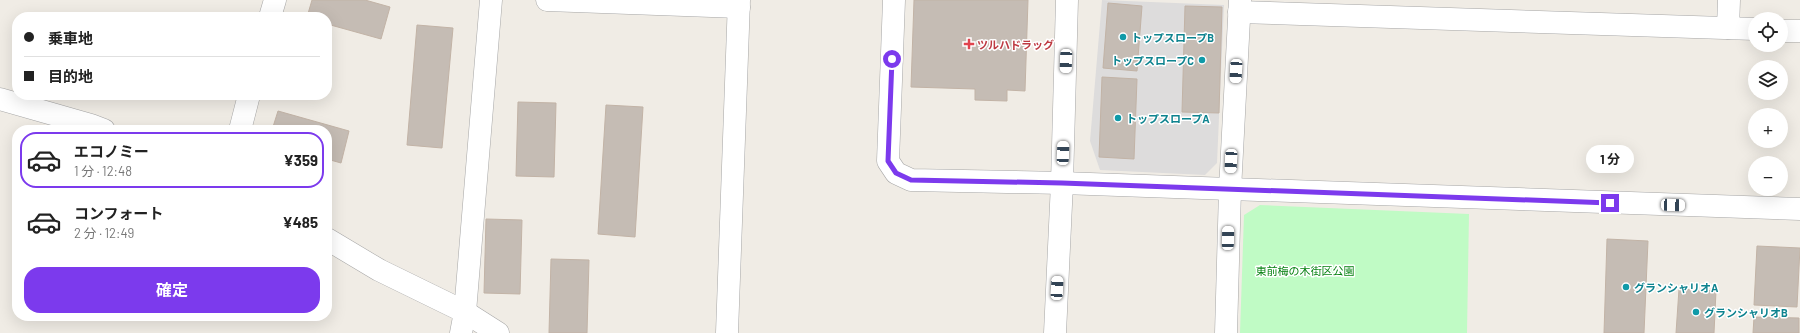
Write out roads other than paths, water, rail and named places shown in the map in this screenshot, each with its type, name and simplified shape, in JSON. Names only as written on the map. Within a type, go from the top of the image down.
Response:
[{"type":"street","points":[[271,12],[275,0]]},
{"type":"street","points":[[463,323],[491,0]]},
{"type":"street","points":[[547,0],[739,3],[727,333]]},
{"type":"street","points":[[894,0],[888,161],[896,173],[911,180],[1062,183],[1800,209]]},
{"type":"street","points":[[1055,333],[1062,183],[1067,0]]},
{"type":"street","points":[[1728,28],[1729,0]]},
{"type":"street","points":[[1226,333],[1230,190],[1239,6],[1748,29]]},
{"type":"street","points":[[1788,30],[1800,31]]},
{"type":"street","points":[[0,99],[91,125]]},
{"type":"street","points":[[241,125],[248,100]]},
{"type":"street","points":[[332,242],[463,323],[498,333]]},
{"type":"place","name":"トップスロープB","points":[[1123,37]]},
{"type":"place","name":"ツルハドラッグ","points":[[969,44]]},
{"type":"place","name":"トップスロープC","points":[[1202,60]]},
{"type":"place","name":"トップスロープA","points":[[1118,118]]},
{"type":"place","name":"グランシャリオA","points":[[1626,287]]},
{"type":"place","name":"グランシャリオB","points":[[1696,312]]},
{"type":"park label","name":"東前梅の木街区公園","points":[[1305,270]]}]
